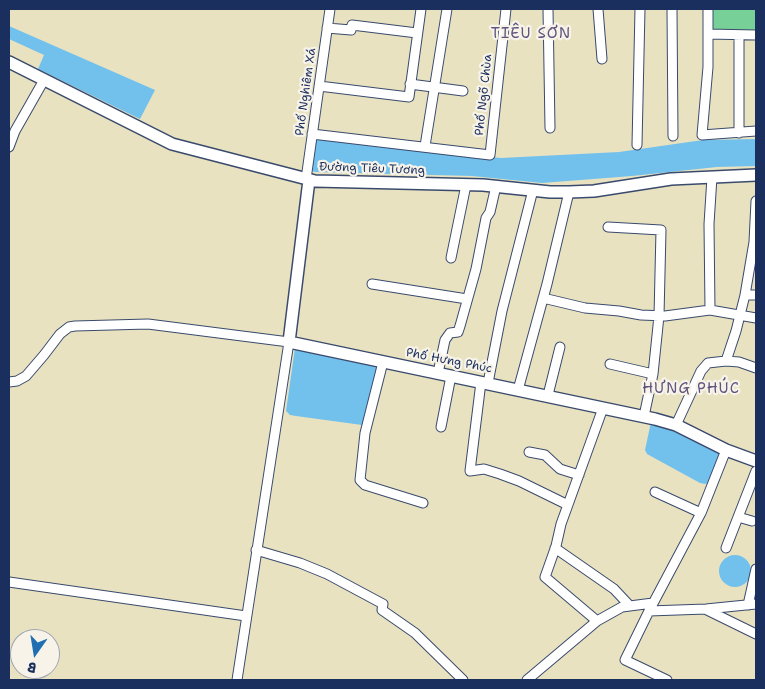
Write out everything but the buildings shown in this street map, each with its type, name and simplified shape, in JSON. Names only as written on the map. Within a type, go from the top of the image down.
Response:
[{"type":"street","name":"Phố Nghiêm Xá","points":[[308,179],[312,134],[330,9]]},
{"type":"street","points":[[319,86],[408,97],[421,9]]},
{"type":"street","points":[[312,134],[425,146],[446,9]]},
{"type":"street","name":"Phố Ngõ Chùa","points":[[425,146],[490,155],[506,9]]},
{"type":"street","points":[[548,9],[550,128]]},
{"type":"street","points":[[598,9],[602,59]]},
{"type":"street","points":[[637,145],[640,9]]},
{"type":"street","points":[[672,9],[673,136]]},
{"type":"street","points":[[708,9],[708,68],[702,136],[756,131]]},
{"type":"street","points":[[327,28],[351,30],[352,25],[418,33]]},
{"type":"street","points":[[708,34],[756,35]]},
{"type":"street","points":[[739,35],[739,133]]},
{"type":"street","name":"Đường Tiêu Tương","points":[[9,62],[172,144],[308,179],[345,183],[496,186],[568,192],[594,191],[671,179],[756,175]]},
{"type":"street","points":[[9,147],[15,131],[44,80]]},
{"type":"street","points":[[410,84],[463,91]]},
{"type":"street","points":[[710,310],[709,224],[712,177]]},
{"type":"street","points":[[237,680],[289,342],[308,179]]},
{"type":"street","points":[[451,258],[466,185]]},
{"type":"street","points":[[438,373],[445,340],[450,333],[458,332],[476,269],[486,218],[490,212],[496,186]]},
{"type":"street","points":[[533,190],[484,382],[470,471],[484,469],[500,474],[519,481],[568,505]]},
{"type":"street","points":[[518,390],[543,298],[568,192]]},
{"type":"street","points":[[726,361],[745,295],[754,242],[756,201]]},
{"type":"street","points":[[608,227],[661,230],[659,316],[653,374],[644,416]]},
{"type":"street","points":[[372,284],[467,299]]},
{"type":"street","points":[[745,295],[756,295]]},
{"type":"street","points":[[543,298],[585,308],[659,316],[710,310],[756,318]]},
{"type":"street","points":[[9,382],[17,381],[26,376],[60,334],[69,327],[75,326],[148,324],[289,342]]},
{"type":"street","name":"Phố Hưng Phúc","points":[[289,342],[644,416],[676,425],[726,450],[756,461]]},
{"type":"street","points":[[548,396],[560,347]]},
{"type":"street","points":[[383,362],[365,433],[360,480],[365,485],[423,503]]},
{"type":"street","points":[[676,425],[701,371],[708,363],[738,362],[756,368]]},
{"type":"street","points":[[610,364],[653,374]]},
{"type":"street","points":[[440,427],[451,376]]},
{"type":"street","points":[[597,621],[545,577],[561,524],[602,408]]},
{"type":"street","points":[[667,680],[625,660],[701,513],[726,450]]},
{"type":"street","points":[[529,452],[545,456],[560,468],[579,475]]},
{"type":"street","points":[[726,548],[756,471]]},
{"type":"street","points":[[655,492],[701,513]]},
{"type":"street","points":[[738,517],[752,522]]},
{"type":"street","points":[[555,548],[614,589],[630,606]]},
{"type":"street","points":[[256,550],[300,563],[327,574],[383,604],[382,610],[415,633],[463,680]]},
{"type":"street","points":[[527,680],[597,621],[622,607],[706,609],[752,604],[756,569]]},
{"type":"street","points":[[9,582],[246,616]]},
{"type":"street","points":[[706,609],[756,634]]},
{"type":"green space","points":[[711,9],[756,10],[756,33],[710,32]]},
{"type":"water","points":[[9,26],[155,90],[140,119],[38,69],[44,55],[9,39]]},
{"type":"water","points":[[316,137],[501,158],[619,152],[703,140],[756,139],[756,166],[717,167],[542,183],[472,176],[316,172],[310,171]]},
{"type":"water","points":[[295,348],[374,365],[377,369],[366,422],[362,425],[296,416],[290,415],[286,411]]},
{"type":"water","points":[[651,422],[721,450],[712,478],[708,483],[700,483],[647,454],[645,450]]},
{"type":"water","points":[[735,555],[741,556],[746,560],[750,565],[750,577],[746,582],[741,586],[735,587],[729,586],[724,582],[720,577],[719,571],[720,565],[724,560],[729,556]]},
{"type":"district","name":"TIÊU SƠN","points":[[531,34]]},
{"type":"district","name":"HƯNG PHÚC","points":[[691,389]]}]
